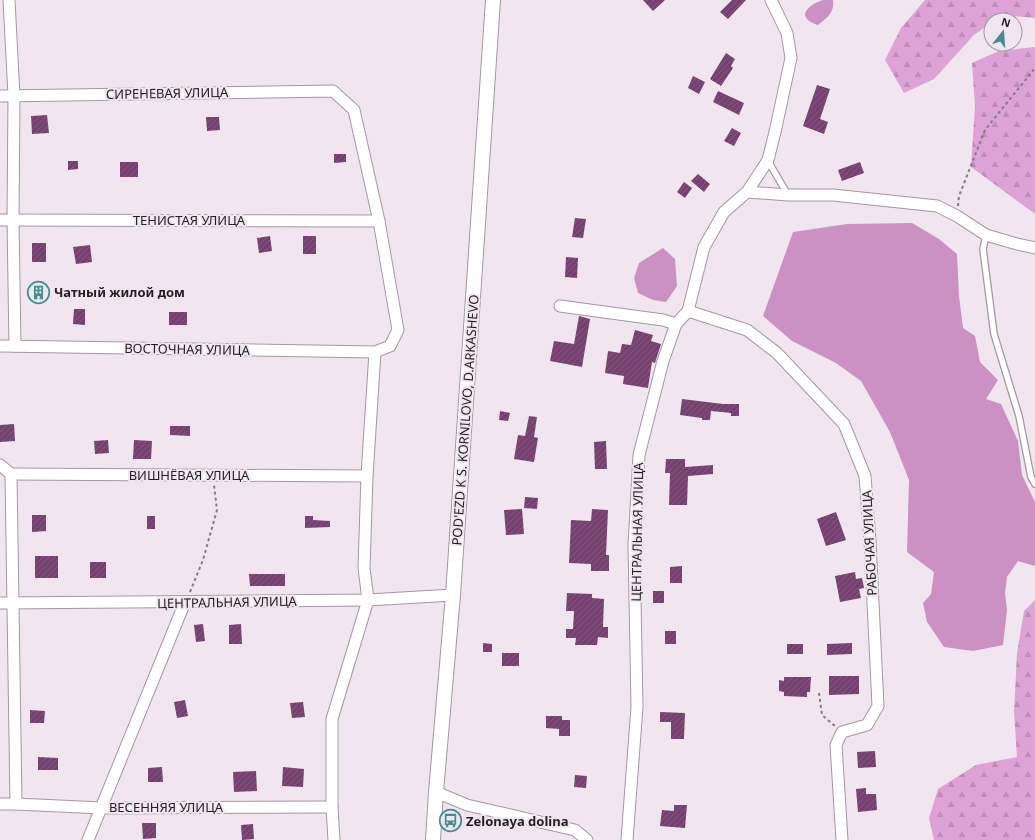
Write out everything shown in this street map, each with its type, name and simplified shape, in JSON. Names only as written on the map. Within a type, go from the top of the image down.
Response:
[{"type":"street","points":[[9,0],[14,96],[13,220],[15,346]]},
{"type":"street","name":"POD'EZD K S. KORNILOVO, D.ARKASHEVO","points":[[433,840],[453,595],[493,0]]},
{"type":"street","name":"ЦЕНТРАЛЬНАЯ УЛИЦА","points":[[627,840],[637,707],[634,545],[639,454],[663,361],[676,324],[688,311],[704,246],[724,212],[747,192],[768,160],[791,58],[787,33],[771,0]]},
{"type":"street","name":"СИРЕНЕВАЯ УЛИЦА","points":[[0,96],[333,91],[354,110],[379,221]]},
{"type":"street","points":[[747,192],[788,195],[833,195],[937,206],[986,235],[1035,248]]},
{"type":"street","name":"ТЕНИСТАЯ УЛИЦА","points":[[0,220],[379,221]]},
{"type":"street","points":[[334,840],[332,807],[332,719],[368,600],[364,568],[367,476],[375,352],[390,346],[398,330],[379,221]]},
{"type":"street","points":[[560,306],[663,320],[676,324]]},
{"type":"street","name":"РАБОЧАЯ УЛИЦА","points":[[688,311],[747,330],[777,353],[844,424],[865,476],[870,540],[878,706],[867,725],[842,732]]},
{"type":"street","name":"ВОСТОЧНАЯ УЛИЦА","points":[[0,346],[375,352]]},
{"type":"street","points":[[0,466],[12,474],[16,804]]},
{"type":"street","name":"ВИШНЁВАЯ УЛИЦА","points":[[12,474],[367,476]]},
{"type":"street","name":"ЦЕНТРАЛЬНАЯ УЛИЦА","points":[[0,603],[368,600],[453,595]]},
{"type":"street","points":[[88,840],[185,602]]},
{"type":"street","points":[[842,732],[836,745],[842,840]]},
{"type":"street","points":[[436,792],[467,805],[575,830],[587,840]]},
{"type":"street","name":"ВЕСЕННЯЯ УЛИЦА","points":[[0,804],[102,808],[332,807]]},
{"type":"lane","points":[[768,160],[788,195]]},
{"type":"lane","points":[[986,235],[983,249],[994,334],[1019,416],[1031,477],[1035,484]]},
{"type":"path","points":[[956,216],[959,196],[985,130],[1035,68]]},
{"type":"path","points":[[185,602],[203,560],[217,510],[212,475]]},
{"type":"path","points":[[819,693],[822,715],[842,732]]},
{"type":"green space","points":[[925,0],[1035,0],[1035,18],[1023,17],[1023,12],[983,12],[983,29],[974,35],[934,79],[904,93],[885,60],[901,28]]},
{"type":"green space","points":[[1035,47],[1035,214],[971,167],[975,106],[972,63],[997,52],[1023,52],[1023,48]]},
{"type":"green space","points":[[1035,600],[1035,840],[934,840],[929,818],[938,789],[976,765],[1017,757],[1014,712],[1017,653],[1024,611]]},
{"type":"shaded area","points":[[823,0],[833,0],[833,8],[827,17],[818,25],[807,19],[805,15],[808,8]]},
{"type":"shaded area","points":[[912,223],[939,239],[957,254],[959,296],[963,328],[975,336],[980,362],[998,380],[986,399],[1001,404],[1018,441],[1022,475],[1035,502],[1035,566],[1018,561],[1007,577],[1005,593],[1007,610],[1003,645],[973,651],[944,647],[927,622],[923,603],[931,594],[934,572],[907,552],[909,480],[890,432],[861,381],[836,363],[792,341],[763,316],[793,232],[847,224]]},
{"type":"shaded area","points":[[663,248],[675,259],[677,286],[666,302],[653,300],[638,293],[634,278],[639,263]]},
{"type":"building","points":[[643,0],[665,0],[653,11]]},
{"type":"building","points":[[732,0],[746,0],[728,19],[720,12]]},
{"type":"building","points":[[726,53],[735,59],[731,66],[733,68],[721,86],[710,79]]},
{"type":"building","points":[[693,76],[705,82],[699,94],[688,88]]},
{"type":"building","points":[[817,85],[830,89],[820,119],[828,122],[824,134],[803,126]]},
{"type":"building","points":[[718,91],[744,103],[739,115],[713,102]]},
{"type":"building","points":[[47,115],[49,133],[32,134],[31,116]]},
{"type":"building","points":[[206,117],[219,117],[220,130],[207,131]]},
{"type":"building","points":[[732,128],[741,133],[734,146],[724,141]]},
{"type":"building","points":[[334,154],[346,154],[346,162],[334,163]]},
{"type":"building","points":[[68,161],[78,161],[78,169],[68,170]]},
{"type":"building","points":[[120,162],[138,162],[138,177],[120,177]]},
{"type":"building","points":[[860,162],[864,173],[842,181],[838,170]]},
{"type":"building","points":[[698,174],[710,184],[704,192],[691,181]]},
{"type":"building","points":[[684,182],[692,188],[685,198],[677,192]]},
{"type":"building","points":[[575,218],[586,219],[583,238],[572,237]]},
{"type":"building","points":[[270,236],[272,251],[259,253],[257,238]]},
{"type":"building","points":[[303,236],[316,236],[316,254],[303,254]]},
{"type":"building","points":[[32,243],[46,243],[46,262],[32,262]]},
{"type":"building","points":[[90,245],[92,262],[76,264],[73,247]]},
{"type":"building","points":[[566,257],[578,258],[577,278],[565,277]]},
{"type":"building","name":"Чатный жилой дом","points":[[31,284],[46,284],[46,301],[31,301]]},
{"type":"building","points":[[74,309],[85,309],[85,325],[73,324]]},
{"type":"building","points":[[169,312],[187,312],[187,325],[169,325]]},
{"type":"building","points":[[579,316],[590,319],[582,367],[550,361],[554,341],[574,344]]},
{"type":"building","points":[[635,330],[653,335],[651,341],[661,344],[655,363],[652,362],[648,388],[623,384],[624,376],[605,373],[608,351],[620,353],[622,344],[631,345]]},
{"type":"building","points":[[682,399],[723,404],[739,404],[739,416],[731,416],[731,413],[711,411],[710,420],[702,420],[702,418],[680,415]]},
{"type":"building","points":[[500,411],[510,413],[508,421],[499,420]]},
{"type":"building","points":[[529,416],[537,417],[534,437],[538,438],[534,462],[514,459],[518,435],[525,436]]},
{"type":"building","points":[[14,424],[15,441],[0,442],[0,425]]},
{"type":"building","points":[[170,426],[190,426],[190,436],[170,435]]},
{"type":"building","points":[[108,440],[109,453],[95,454],[94,441]]},
{"type":"building","points":[[134,440],[152,441],[151,459],[133,459]]},
{"type":"building","points":[[606,441],[607,469],[595,469],[594,442]]},
{"type":"building","points":[[666,459],[685,459],[685,467],[713,465],[713,474],[688,476],[687,505],[669,505],[670,473],[665,473]]},
{"type":"building","points":[[525,497],[538,498],[537,509],[524,508]]},
{"type":"building","points":[[522,509],[524,534],[506,535],[504,510]]},
{"type":"building","points":[[592,509],[608,510],[606,555],[609,555],[609,571],[591,571],[591,564],[569,563],[571,520],[591,521]]},
{"type":"building","points":[[836,512],[846,540],[826,546],[817,519]]},
{"type":"building","points":[[32,515],[46,515],[46,531],[32,532]]},
{"type":"building","points":[[147,516],[155,516],[155,529],[147,529]]},
{"type":"building","points":[[305,516],[313,516],[313,520],[330,521],[330,527],[305,528]]},
{"type":"building","points":[[35,556],[58,556],[58,578],[35,578]]},
{"type":"building","points":[[90,562],[106,562],[106,578],[90,578]]},
{"type":"building","points":[[682,566],[682,583],[670,583],[670,567]]},
{"type":"building","points":[[855,572],[856,579],[862,578],[864,588],[859,589],[861,598],[840,602],[835,576]]},
{"type":"building","points":[[249,574],[285,574],[285,586],[250,586]]},
{"type":"building","points":[[653,591],[664,591],[664,603],[653,603]]},
{"type":"building","points":[[567,593],[592,594],[592,598],[604,599],[603,627],[608,627],[608,638],[598,637],[597,645],[575,645],[576,638],[566,638],[566,629],[573,629],[574,611],[566,611]]},
{"type":"building","points":[[203,624],[205,641],[196,642],[194,625]]},
{"type":"building","points":[[241,624],[242,644],[229,644],[229,625]]},
{"type":"building","points":[[665,631],[676,631],[676,644],[665,644]]},
{"type":"building","points":[[483,643],[492,644],[492,652],[483,652]]},
{"type":"building","points":[[852,643],[852,654],[827,655],[827,644]]},
{"type":"building","points":[[787,644],[803,644],[803,654],[787,654]]},
{"type":"building","points":[[502,653],[519,653],[519,666],[502,666]]},
{"type":"building","points":[[829,676],[859,676],[859,694],[829,695]]},
{"type":"building","points":[[784,677],[811,677],[810,692],[807,692],[807,697],[784,696],[784,692],[779,691],[779,680],[784,681]]},
{"type":"building","points":[[185,700],[188,716],[177,718],[174,702]]},
{"type":"building","points":[[303,702],[305,717],[292,718],[290,703]]},
{"type":"building","points":[[30,710],[45,711],[44,723],[30,723]]},
{"type":"building","points":[[660,712],[685,713],[684,739],[671,739],[671,722],[660,722]]},
{"type":"building","points":[[546,716],[562,716],[562,720],[570,720],[570,736],[559,736],[559,729],[546,728]]},
{"type":"building","points":[[875,751],[876,767],[858,768],[857,752]]},
{"type":"building","points":[[38,757],[58,758],[58,770],[38,770]]},
{"type":"building","points":[[162,767],[163,782],[148,782],[148,768]]},
{"type":"building","points":[[283,767],[304,769],[303,787],[282,786]]},
{"type":"building","points":[[256,771],[257,791],[234,792],[233,772]]},
{"type":"building","points":[[575,775],[587,776],[586,788],[574,787]]},
{"type":"building","points":[[866,788],[866,794],[876,794],[877,810],[858,812],[856,789]]},
{"type":"building","points":[[674,805],[687,805],[685,828],[660,826],[662,810],[674,811]]},
{"type":"building","points":[[142,823],[156,823],[156,838],[143,839]]},
{"type":"building","points":[[253,824],[254,839],[242,840],[241,825]]},
{"type":"place","name":"Чатный жилой дом","points":[[39,292]]},
{"type":"place","name":"Zelonaya dolina","points":[[450,821]]}]
